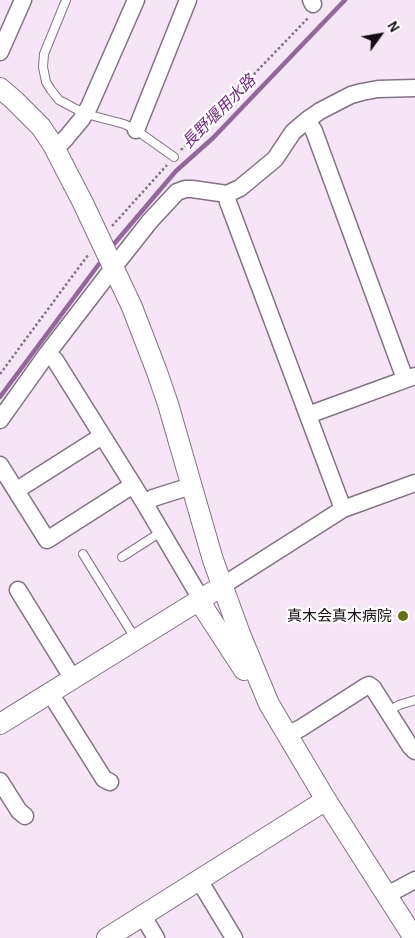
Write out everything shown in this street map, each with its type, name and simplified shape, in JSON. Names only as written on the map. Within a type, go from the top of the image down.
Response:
[{"type":"street","points":[[0,52],[23,0]]},
{"type":"street","points":[[55,149],[86,113],[136,0]]},
{"type":"street","points":[[136,130],[188,0]]},
{"type":"street","points":[[0,88],[41,127],[55,149],[83,203],[132,307],[157,372],[177,432],[213,560],[240,634],[269,704]]},
{"type":"street","points":[[0,420],[150,221],[177,192],[192,189],[227,194],[240,188],[275,159],[294,132],[307,120],[351,95],[378,89],[414,92]]},
{"type":"street","points":[[307,120],[314,131],[410,378],[308,415]]},
{"type":"street","points":[[227,194],[232,212],[343,509]]},
{"type":"street","points":[[48,354],[55,360],[145,504],[205,610],[269,704],[326,800],[414,938]]},
{"type":"street","points":[[17,490],[102,436]]},
{"type":"street","points":[[0,465],[47,540],[133,485]]},
{"type":"street","points":[[0,724],[201,600],[343,509],[415,483]]},
{"type":"street","points":[[145,504],[153,498],[191,486]]},
{"type":"street","points":[[18,590],[73,679]]},
{"type":"street","points":[[287,735],[369,685],[373,688],[415,751]]},
{"type":"street","points":[[50,693],[104,779],[110,782]]},
{"type":"street","points":[[0,781],[19,811],[25,816]]},
{"type":"street","points":[[107,938],[326,800]]},
{"type":"street","points":[[199,880],[234,938]]},
{"type":"street","points":[[388,895],[415,880]]},
{"type":"street","points":[[143,916],[156,938]]},
{"type":"lane","points":[[66,0],[44,54],[43,67],[46,82],[59,100],[86,113],[124,124],[136,130],[174,157]]},
{"type":"lane","points":[[122,557],[161,532]]},
{"type":"lane","points":[[82,554],[136,640]]},
{"type":"lane","points":[[389,711],[399,705],[415,700]]},
{"type":"path","points":[[107,232],[312,6]]},
{"type":"path","points":[[0,374],[88,256]]},
{"type":"waterway","name":"長野堰用水路","points":[[114,244],[176,171],[213,138],[345,0]]},
{"type":"waterway","name":"長野堰用水路","points":[[0,397],[99,264]]},
{"type":"place","name":"真木会真木病院","points":[[403,616]]}]
